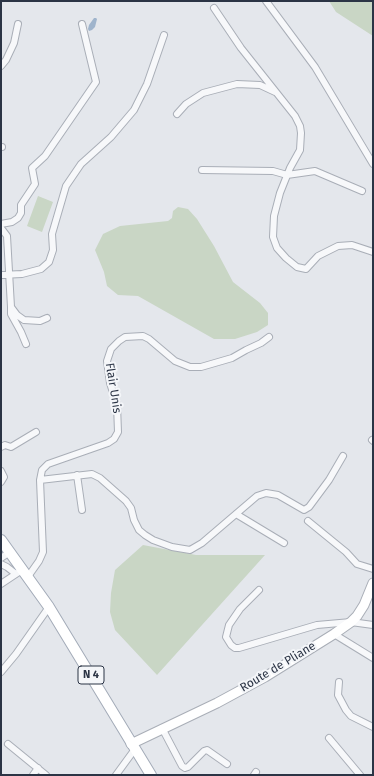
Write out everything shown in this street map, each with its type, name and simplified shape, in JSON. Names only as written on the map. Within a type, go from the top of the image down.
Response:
[{"type":"main road","name":"N 4","points":[[1,540],[5,555],[49,607],[151,775]]},
{"type":"street","points":[[266,1],[315,67],[373,164]]},
{"type":"street","points":[[214,8],[241,48],[295,116],[300,126],[300,150],[287,175],[280,193],[274,216],[273,237],[277,248],[297,267],[306,269],[318,256],[338,246],[352,245],[373,252]]},
{"type":"street","points":[[1,66],[6,60],[14,43],[18,24]]},
{"type":"street","points":[[1,224],[12,222],[18,218],[21,213],[21,204],[35,184],[32,168],[45,156],[96,82],[82,24]]},
{"type":"street","points":[[1,275],[22,274],[41,269],[49,262],[53,250],[52,234],[66,186],[81,164],[111,137],[134,110],[147,84],[164,35]]},
{"type":"street","points":[[177,114],[186,104],[203,93],[237,84],[260,85],[276,92]]},
{"type":"street","points":[[202,170],[273,172],[287,175],[315,171],[362,191]]},
{"type":"street","points":[[1,228],[7,236],[11,314],[26,344]]},
{"type":"street","points":[[11,307],[17,315],[24,320],[40,321],[47,318]]},
{"type":"street","name":"Flair Unis","points":[[40,480],[42,470],[48,464],[108,443],[118,432],[117,405],[110,383],[107,361],[111,349],[125,337],[143,336],[149,339],[176,361],[190,367],[201,367],[232,358],[270,337]]},
{"type":"street","points":[[1,447],[5,445],[11,447],[36,432]]},
{"type":"street","points":[[1,584],[22,574],[39,561],[43,552],[40,480],[92,474],[100,478],[126,501],[139,530],[153,540],[172,547],[190,550],[202,543],[257,496],[266,493],[278,495],[304,510],[308,508],[319,494],[343,456]]},
{"type":"street","points":[[1,470],[4,477],[1,482]]},
{"type":"street","points":[[77,475],[82,510]]},
{"type":"street","points":[[236,514],[284,543]]},
{"type":"street","points":[[308,521],[346,552],[357,564],[373,569]]},
{"type":"street","points":[[1,564],[22,574]]},
{"type":"street","name":"Route de Pliane","points":[[133,746],[162,728],[217,703],[266,677],[334,634],[351,622],[364,605],[373,583]]},
{"type":"street","points":[[259,590],[240,609],[229,625],[226,637],[235,648],[317,625],[351,622],[373,626]]},
{"type":"street","points":[[1,672],[16,654],[49,607]]},
{"type":"street","points":[[334,634],[373,658]]},
{"type":"street","points":[[339,682],[338,695],[346,710],[351,716],[373,727]]},
{"type":"street","points":[[162,728],[180,762],[185,768],[191,765],[204,751],[207,750],[227,764]]},
{"type":"street","points":[[329,738],[360,775]]},
{"type":"street","points":[[8,744],[46,775]]},
{"type":"street","points":[[116,775],[133,746]]},
{"type":"street","points":[[33,775],[38,768]]},
{"type":"green space","points":[[329,1],[373,1],[373,36],[336,12]]},
{"type":"green space","points":[[38,196],[53,202],[42,232],[27,226]]},
{"type":"green space","points":[[178,207],[188,209],[197,219],[214,246],[233,282],[260,303],[268,313],[268,325],[257,332],[235,339],[214,339],[138,296],[118,295],[107,286],[104,272],[95,250],[103,234],[120,226],[168,221],[172,218],[173,211]]},
{"type":"green space","points":[[143,545],[196,555],[265,555],[157,675],[115,630],[110,612],[111,593],[115,570]]},
{"type":"water","points":[[94,18],[97,19],[95,27],[89,31],[89,25]]}]
